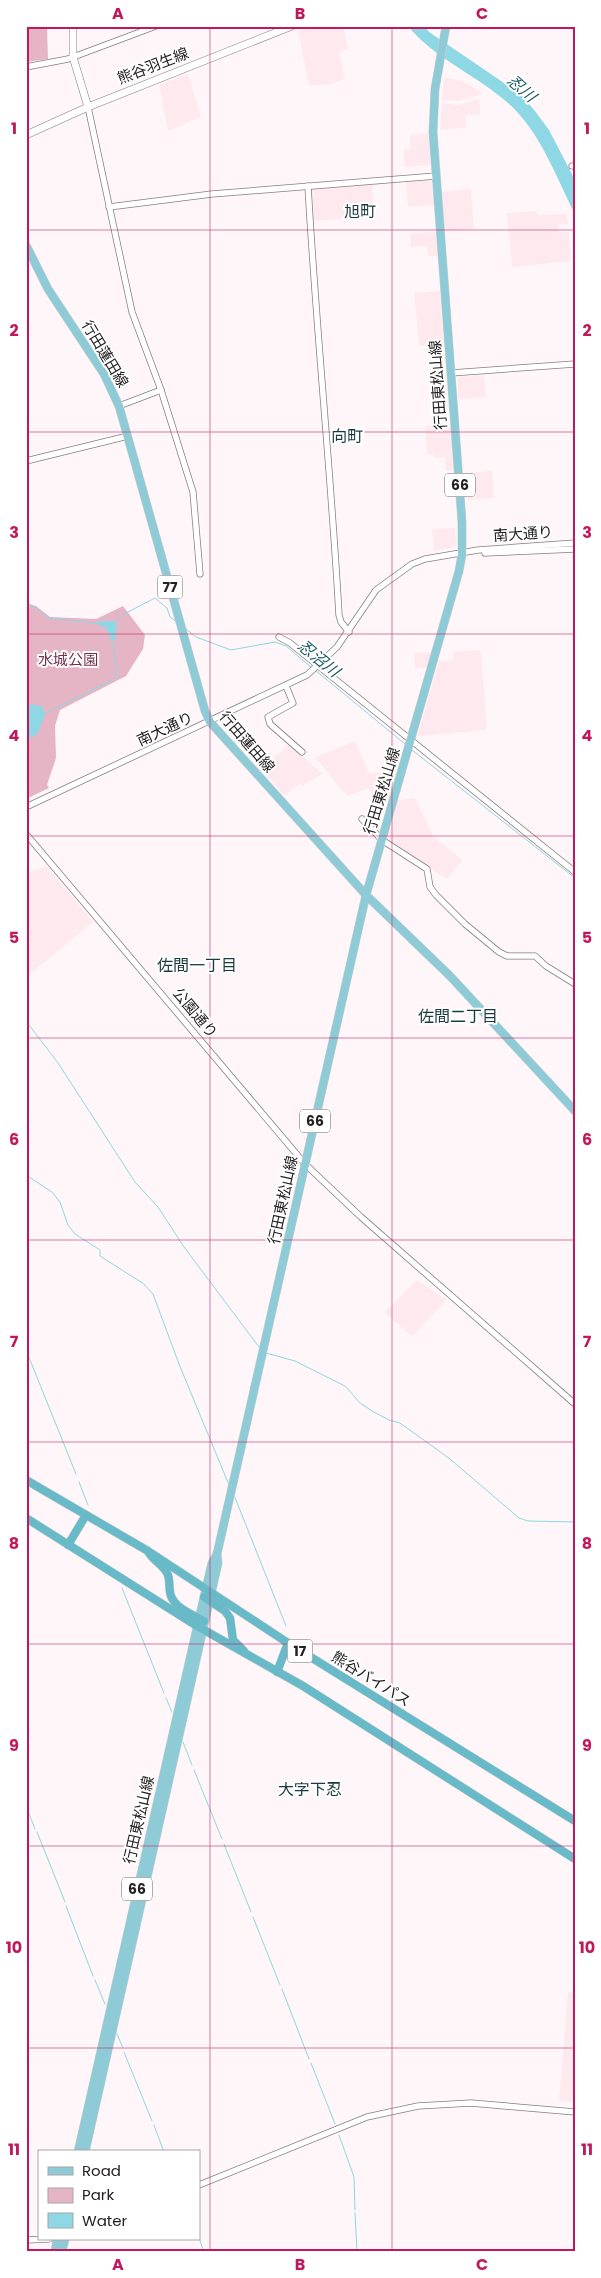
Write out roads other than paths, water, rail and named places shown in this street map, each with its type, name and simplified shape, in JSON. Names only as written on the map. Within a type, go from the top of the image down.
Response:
[{"type":"highway","name":"熊谷バイパス","points":[[26,1480],[148,1551],[288,1643],[575,1821]]},
{"type":"highway","points":[[68,1545],[86,1515]]},
{"type":"highway","name":"17","points":[[26,1518],[201,1624]]},
{"type":"highway","name":"17","points":[[148,1551],[154,1561],[166,1570],[169,1578],[170,1596],[177,1605],[201,1624],[246,1656],[277,1672],[368,1727],[575,1859]]},
{"type":"highway","name":"17","points":[[206,1599],[225,1611],[230,1618],[233,1640],[246,1656]]},
{"type":"highway","name":"17","points":[[277,1672],[288,1643]]},
{"type":"main road","points":[[73,26],[73,57],[88,107]]},
{"type":"main road","name":"熊谷羽生線","points":[[26,135],[88,107],[292,26]]},
{"type":"main road","name":"行田東松山線","points":[[84,2150],[209,1590],[212,1562],[217,1554],[366,895],[460,571],[462,554],[461,505],[433,120],[446,26]]},
{"type":"main road","name":"行田蓮田線","points":[[26,246],[48,289],[104,374],[119,406],[210,722],[366,895],[450,976],[575,1111]]},
{"type":"main road","name":"行田東松山線","points":[[78,2150],[201,1624]]},
{"type":"street","points":[[26,67],[73,57],[156,26]]},
{"type":"street","points":[[88,107],[132,312],[161,390],[193,492],[200,574]]},
{"type":"street","points":[[108,207],[165,199],[436,176]]},
{"type":"street","points":[[308,186],[313,284],[339,615],[341,622],[349,632]]},
{"type":"street","points":[[451,373],[575,364]]},
{"type":"street","points":[[119,406],[161,390]]},
{"type":"street","points":[[26,461],[128,436]]},
{"type":"street","name":"南大通り","points":[[26,807],[286,686],[318,666],[349,632],[376,590],[404,568],[425,558],[575,543]]},
{"type":"street","name":"南大通り","points":[[473,552],[532,553],[575,549]]},
{"type":"street","points":[[279,637],[290,643],[575,872]]},
{"type":"street","points":[[286,686],[293,703],[268,717],[270,724],[302,752]]},
{"type":"street","points":[[362,819],[382,840],[428,869],[430,886],[436,895],[465,924],[499,952],[507,956],[535,956],[546,966],[575,984]]},
{"type":"street","name":"公園通り","points":[[26,834],[305,1164],[354,1210],[575,1404]]},
{"type":"street","points":[[200,2185],[368,2118],[418,2106],[471,2103],[575,2112]]},
{"type":"water","points":[[408,26],[425,26],[429,32],[522,96],[549,130],[575,180],[575,214],[536,137],[515,110],[490,89],[429,47]]},
{"type":"water","points":[[114,621],[117,626],[115,640],[111,641],[109,634],[103,626],[96,624],[97,622]]},
{"type":"water","points":[[26,704],[42,706],[45,715],[38,733],[26,741]]},
{"type":"waterway","name":"忍沼川","points":[[115,623],[124,614],[155,598],[167,608],[170,617],[177,622]]},
{"type":"waterway","points":[[26,605],[37,608],[48,618],[96,623]]},
{"type":"waterway","name":"忍沼川","points":[[186,629],[196,637],[231,650],[275,642],[286,646],[312,668]]},
{"type":"waterway","name":"忍沼川","points":[[44,714],[117,676],[113,639]]},
{"type":"waterway","name":"忍沼川","points":[[315,670],[405,744]]},
{"type":"waterway","name":"忍沼川","points":[[412,750],[575,878]]},
{"type":"waterway","points":[[26,1021],[58,1063],[135,1182],[158,1207],[184,1247],[259,1347]]},
{"type":"waterway","points":[[26,1175],[52,1192],[60,1202],[68,1225],[75,1234],[100,1250],[100,1256],[144,1284],[153,1294],[179,1364],[229,1485]]},
{"type":"waterway","points":[[26,1350],[76,1474]]},
{"type":"waterway","points":[[266,1353],[295,1361],[345,1386],[360,1403],[389,1420],[400,1423],[450,1459],[519,1518],[528,1521],[575,1522]]},
{"type":"waterway","points":[[79,1482],[88,1505]]},
{"type":"waterway","points":[[234,1495],[286,1626]]},
{"type":"waterway","points":[[122,1588],[164,1693]]},
{"type":"waterway","points":[[166,1698],[172,1712]]},
{"type":"waterway","points":[[183,1742],[192,1765]]},
{"type":"waterway","points":[[194,1770],[222,1839]]},
{"type":"waterway","points":[[26,1806],[35,1829]]},
{"type":"waterway","points":[[37,1832],[65,1902]]},
{"type":"waterway","points":[[224,1844],[251,1912]]},
{"type":"waterway","points":[[66,1906],[93,1976]]},
{"type":"waterway","points":[[253,1917],[280,1985]]},
{"type":"waterway","points":[[95,1980],[105,2004]]},
{"type":"waterway","points":[[282,1989],[309,2059]]},
{"type":"waterway","points":[[117,2034],[123,2048]]},
{"type":"waterway","points":[[124,2052],[152,2121]]},
{"type":"waterway","points":[[311,2063],[335,2124]]},
{"type":"waterway","points":[[154,2125],[163,2150]]},
{"type":"waterway","points":[[339,2135],[354,2177],[355,2210]]},
{"type":"waterway","points":[[355,2213],[357,2252]]},
{"type":"waterway","points":[[200,2240],[204,2252]]},
{"type":"district","name":"旭町","points":[[360,211]]},
{"type":"district","name":"向町","points":[[347,436]]},
{"type":"district","name":"佐間一丁目","points":[[197,965]]},
{"type":"district","name":"佐間二丁目","points":[[458,1016]]},
{"type":"district","name":"大字下忍","points":[[310,1789]]},
{"type":"water label","name":"忍川","points":[[522,88]]},
{"type":"park label","name":"水城公園","points":[[68,660]]}]
